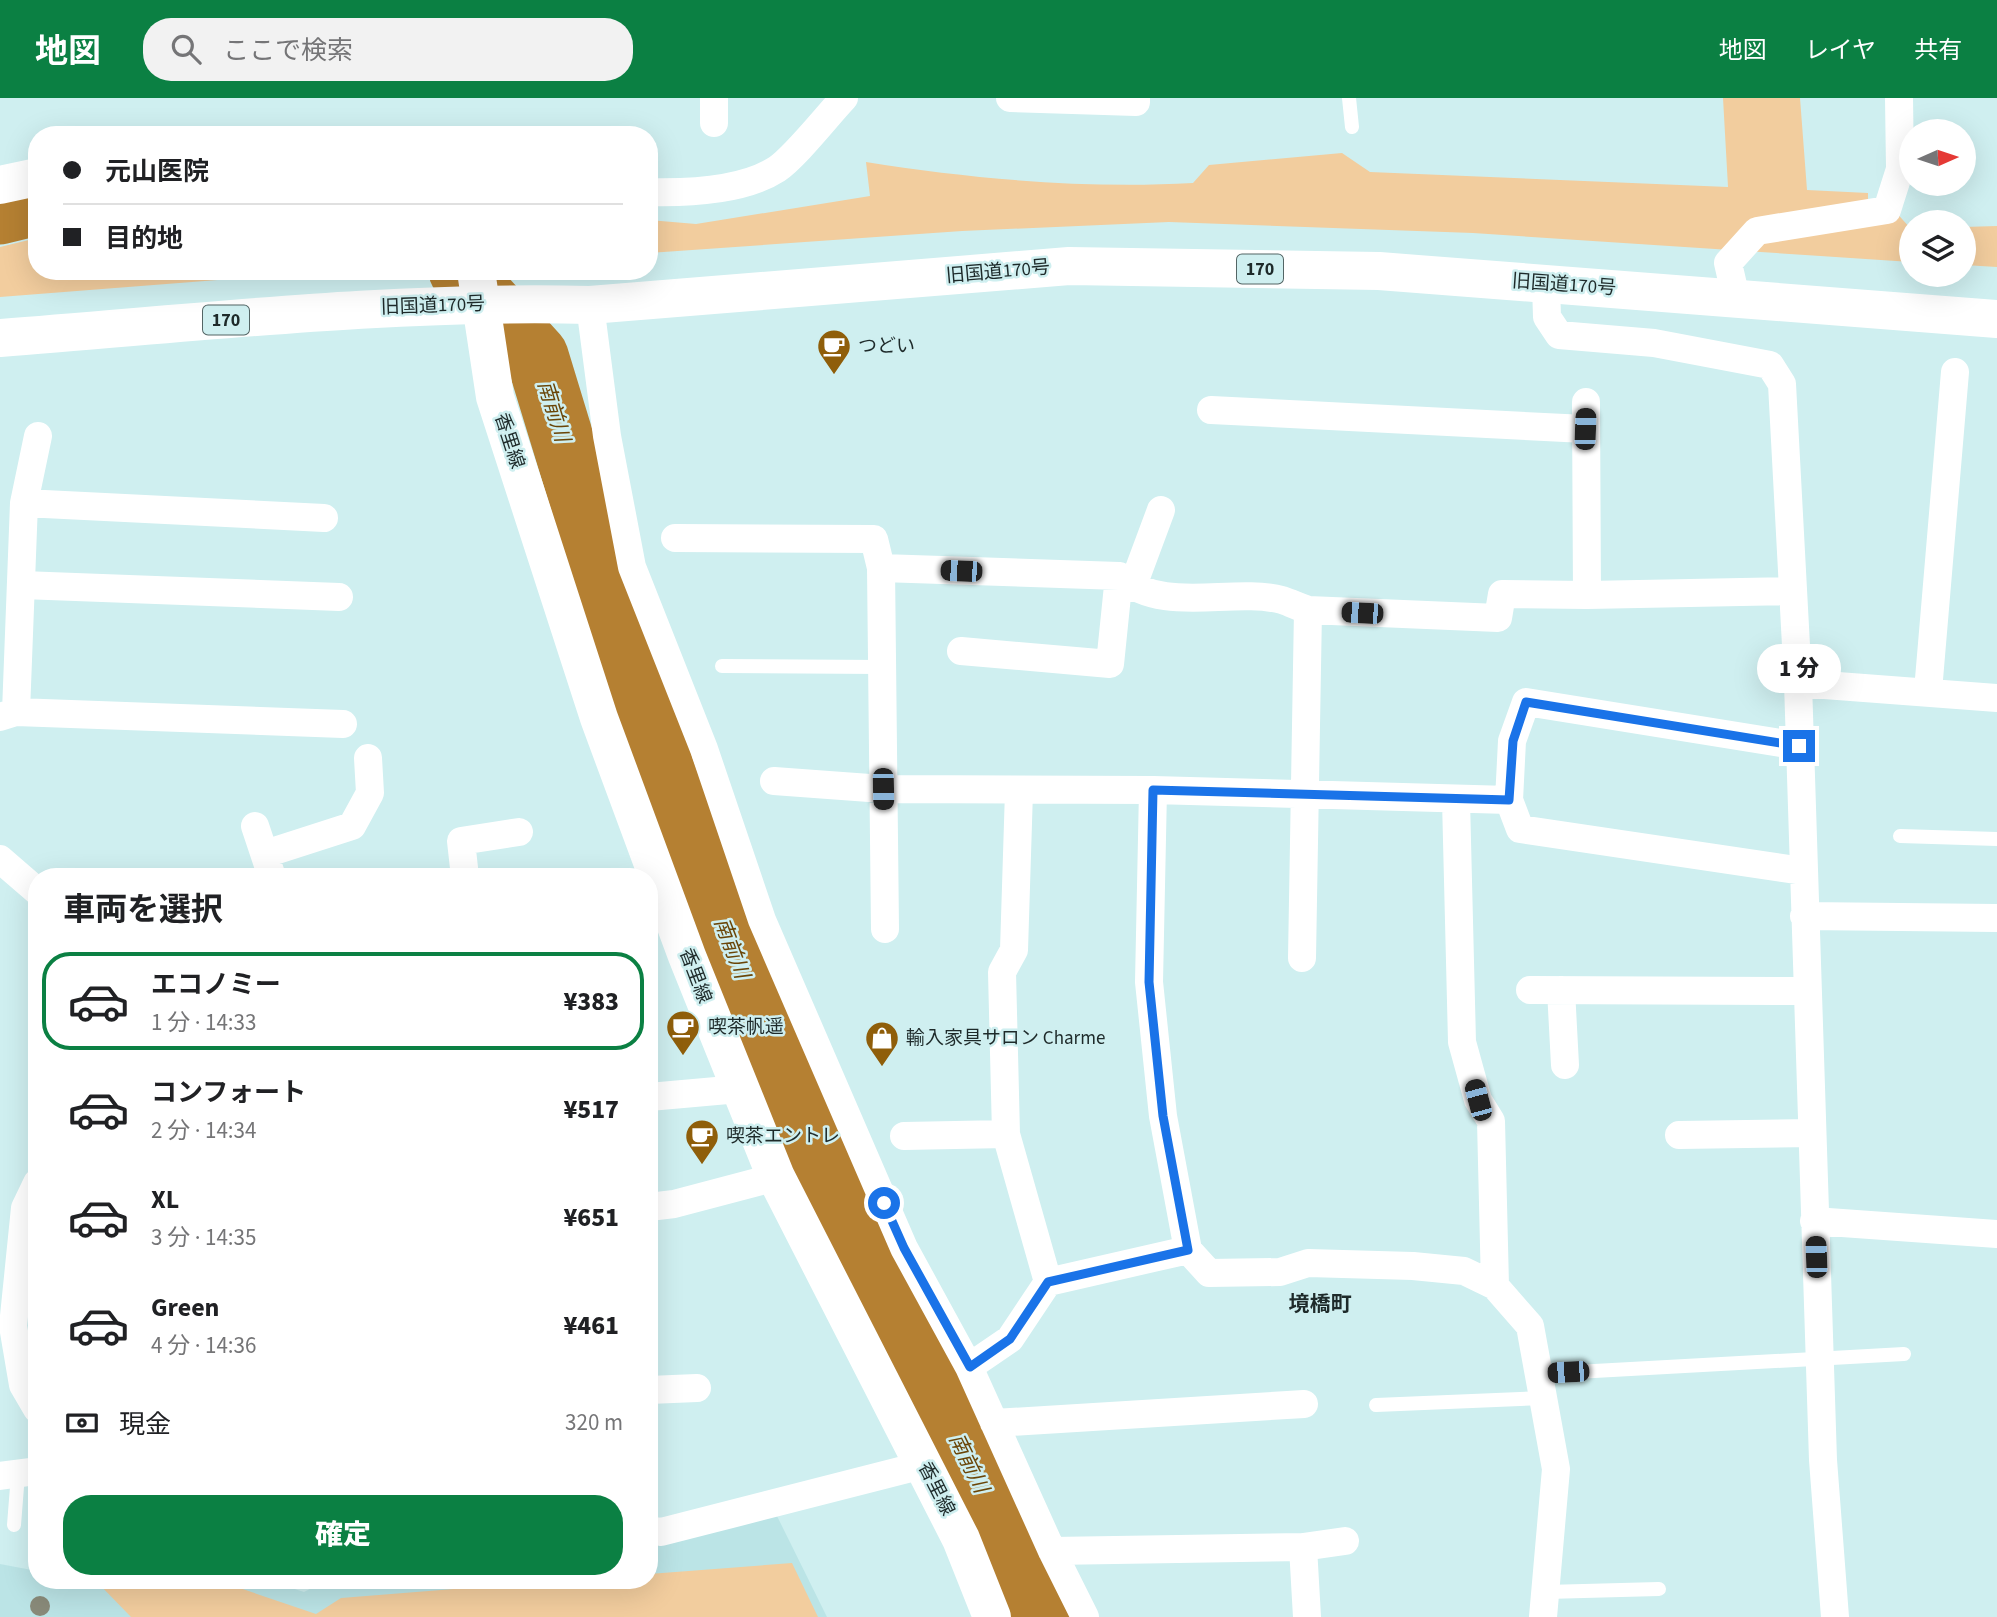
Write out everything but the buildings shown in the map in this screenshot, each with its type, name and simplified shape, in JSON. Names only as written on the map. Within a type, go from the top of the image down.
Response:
[{"type":"main road","points":[[0,185],[28,179]]},
{"type":"main road","name":"旧国道170号","points":[[0,338],[360,309],[469,294],[523,304],[590,305],[1069,266],[1379,271],[1997,319]]},
{"type":"main road","name":"香里線","points":[[469,294],[487,343],[495,397],[599,718],[656,868]]},
{"type":"main road","name":"香里線","points":[[658,874],[739,1089],[776,1177],[961,1539],[992,1617]]},
{"type":"street","points":[[658,192],[737,185],[777,169],[844,98]]},
{"type":"street","points":[[1010,98],[1136,102],[1136,98]]},
{"type":"street","points":[[1736,298],[1728,263],[1757,231],[1887,210],[1900,169],[1899,98]]},
{"type":"street","points":[[1546,284],[1547,317],[1559,335],[1654,344],[1770,365],[1782,384],[1798,683],[1819,1361],[1835,1617]]},
{"type":"street","points":[[590,305],[607,436],[632,567],[704,749],[762,920],[904,1248],[970,1367],[1052,1551],[1085,1617]]},
{"type":"street","points":[[1928,691],[1955,372]]},
{"type":"street","points":[[1211,410],[1586,415],[1587,595]]},
{"type":"street","points":[[38,436],[24,503],[15,573],[8,715],[343,724]]},
{"type":"street","points":[[24,503],[324,518]]},
{"type":"street","points":[[961,651],[1110,664],[1126,582],[1161,510]]},
{"type":"street","points":[[675,538],[874,539],[881,568],[885,929]]},
{"type":"street","points":[[881,568],[1126,582],[1154,596],[1281,600],[1308,610],[1498,618],[1502,594],[1792,591]]},
{"type":"street","points":[[15,573],[339,597]]},
{"type":"street","points":[[1302,958],[1307,794],[1308,610]]},
{"type":"street","points":[[1798,683],[1997,698]]},
{"type":"street","points":[[1799,746],[1526,702],[1513,741],[1509,800],[1520,829],[1803,871]]},
{"type":"street","points":[[255,826],[268,866],[352,826],[370,793],[368,758]]},
{"type":"street","points":[[774,781],[883,789],[1153,790],[1509,800]]},
{"type":"street","points":[[1153,790],[1149,982],[1163,1116],[1188,1250],[1209,1273],[1280,1272],[1308,1263],[1413,1266],[1464,1271],[1495,1286],[1530,1325],[1556,1469],[1545,1605]]},
{"type":"street","points":[[1019,791],[1014,950],[1002,972],[1006,1134],[1048,1282]]},
{"type":"street","points":[[1456,800],[1462,1042],[1478,1100],[1491,1121],[1495,1286]]},
{"type":"street","points":[[464,868],[461,841],[519,832]]},
{"type":"street","points":[[0,859],[28,883]]},
{"type":"street","points":[[1804,916],[1997,918]]},
{"type":"street","points":[[1530,990],[1807,991]]},
{"type":"street","points":[[1561,990],[1565,1065]]},
{"type":"street","points":[[658,1096],[739,1089]]},
{"type":"street","points":[[1679,1135],[1811,1133]]},
{"type":"street","points":[[904,1136],[1006,1134]]},
{"type":"street","points":[[658,1206],[674,1205],[776,1177]]},
{"type":"street","points":[[21,1199],[25,1325],[23,1385],[28,1394]]},
{"type":"street","points":[[1814,1222],[1997,1234]]},
{"type":"street","points":[[970,1367],[1010,1339],[1048,1282],[1188,1250]]},
{"type":"street","points":[[658,1390],[697,1388]]},
{"type":"street","points":[[994,1423],[1304,1404]]},
{"type":"street","points":[[658,1532],[923,1465]]},
{"type":"street","points":[[1052,1551],[1303,1547],[1345,1541]]},
{"type":"street","points":[[1303,1547],[1307,1617]]},
{"type":"lane","points":[[1349,98],[1352,127]]},
{"type":"lane","points":[[722,666],[882,667]]},
{"type":"lane","points":[[1900,836],[1997,839]]},
{"type":"lane","points":[[1376,1405],[1542,1386],[1904,1354]]},
{"type":"lane","points":[[14,1525],[18,1474]]},
{"type":"lane","points":[[1545,1605],[1659,1589]]},
{"type":"shaded area","points":[[1723,98],[1800,98],[1807,190],[1868,193],[1868,224],[1894,210],[1899,216],[1899,261],[1473,233],[1169,222],[962,231],[658,252],[658,221],[696,224],[870,196],[866,162],[1029,181],[1152,185],[1193,183],[1209,165],[1342,153],[1370,172],[1728,187]]},
{"type":"shaded area","points":[[1997,226],[1997,267],[1976,266],[1976,227]]},
{"type":"shaded area","points":[[28,240],[28,280],[217,280],[0,297],[0,247]]},
{"type":"shaded area","points":[[777,1516],[827,1617],[0,1617],[0,1564],[28,1569],[28,1589],[295,1589],[304,1592],[310,1589],[658,1589],[658,1544]]},
{"type":"shaded area","points":[[792,1563],[818,1617],[131,1617],[104,1589],[242,1589],[316,1614],[341,1598],[454,1589],[658,1589],[658,1573]]},
{"type":"waterway","name":"南前川","points":[[0,213],[28,206]]},
{"type":"waterway","name":"南前川","points":[[468,280],[537,356],[663,769],[743,977],[820,1164],[1045,1617]]},
{"type":"place","name":"つどい","points":[[834,376]]},
{"type":"place","name":"喫茶帆遥","points":[[683,1057]]},
{"type":"place","name":"輸入家具サロン Charme","points":[[882,1068]]},
{"type":"place","name":"喫茶エントレ","points":[[702,1166]]},
{"type":"district","name":"境橋町","points":[[1320,1304]]},
{"type":"route","points":[[884,1203],[904,1248],[970,1367],[1010,1339],[1048,1282],[1188,1250],[1163,1116],[1149,982],[1153,790],[1509,800],[1513,741],[1526,702],[1799,746]]}]
